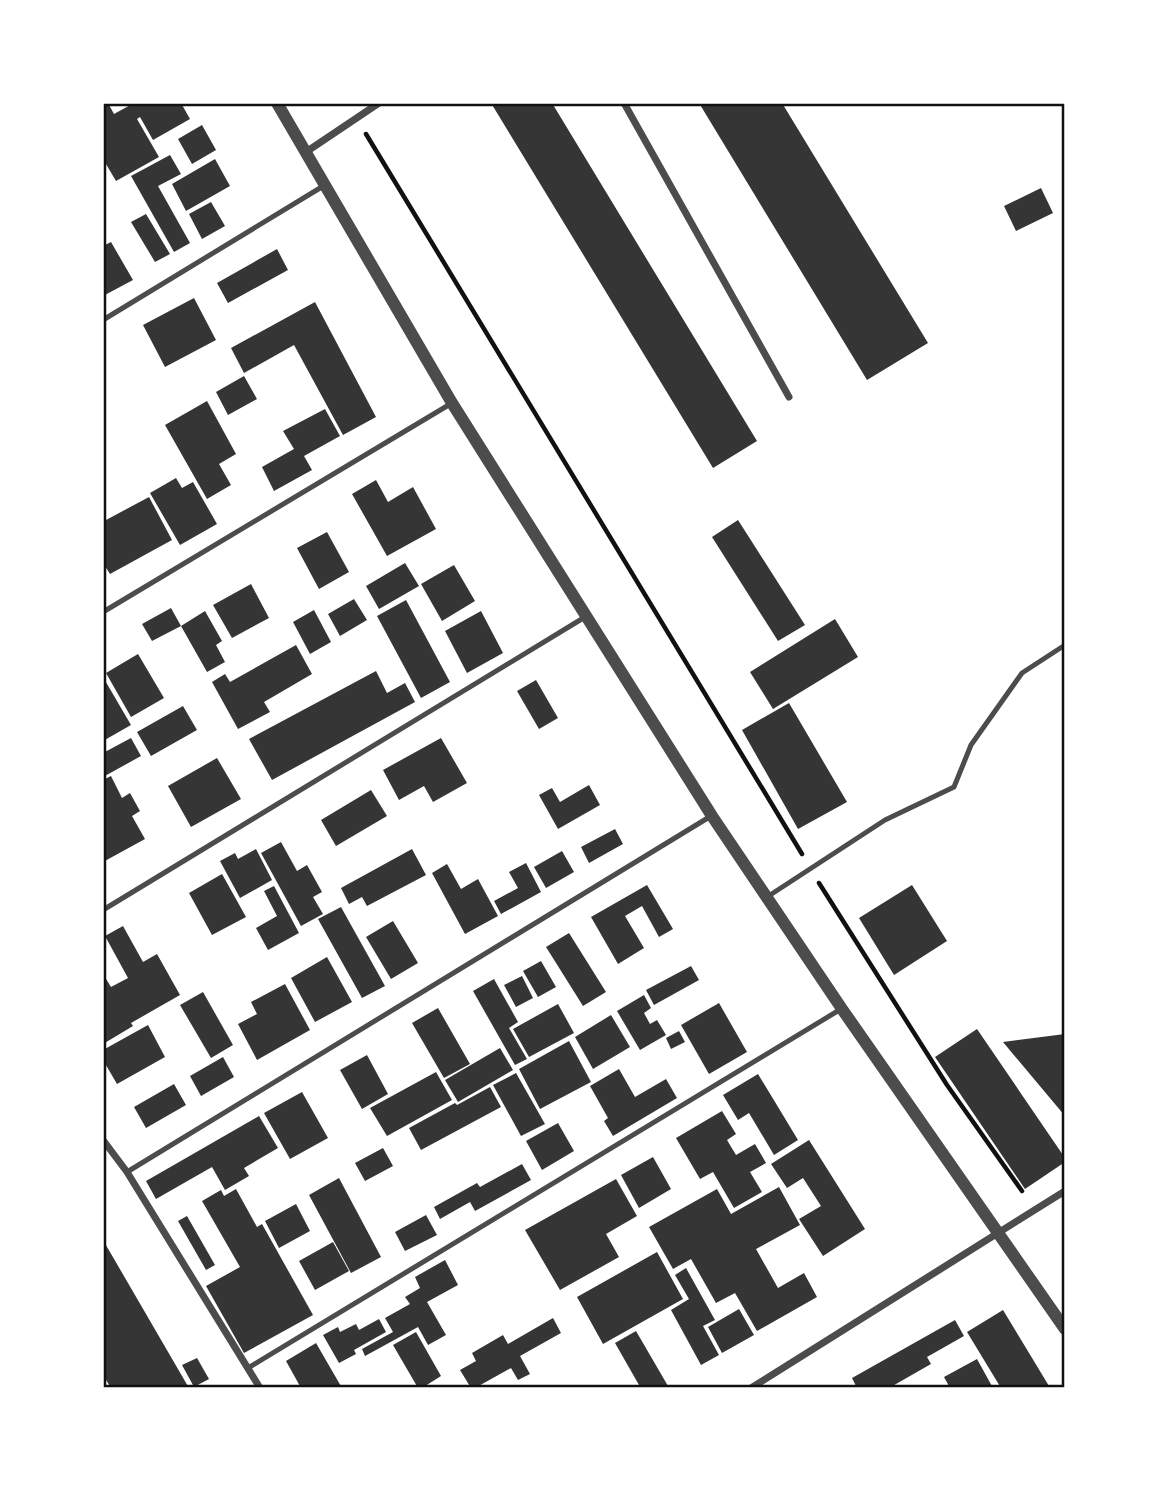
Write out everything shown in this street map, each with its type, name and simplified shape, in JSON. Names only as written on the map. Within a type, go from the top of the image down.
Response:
[{"type":"street","points":[[276,103],[452,403],[712,816],[842,1009],[1065,1329]]},
{"type":"street","points":[[306,152],[379,103]]},
{"type":"street","points":[[624,103],[789,397]]},
{"type":"street","points":[[103,1140],[127,1171],[260,1388]]},
{"type":"street","points":[[751,1388],[1065,1191]]},
{"type":"lane","points":[[103,320],[325,185]]},
{"type":"lane","points":[[103,612],[452,403]]},
{"type":"lane","points":[[103,910],[586,617]]},
{"type":"lane","points":[[766,897],[884,820],[954,787],[971,745],[1022,673],[1065,645]]},
{"type":"lane","points":[[127,1171],[712,816]]},
{"type":"lane","points":[[248,1368],[842,1009]]},
{"type":"path","points":[[356,118],[810,868],[947,1085],[1022,1191]]},
{"type":"building","points":[[103,103],[108,103],[114,114],[134,103],[181,103],[190,119],[153,140],[140,117],[137,119],[159,157],[116,181],[103,159]]},
{"type":"building","points":[[491,103],[552,103],[757,441],[713,468]]},
{"type":"building","points":[[699,103],[782,103],[928,343],[867,380]]},
{"type":"building","points":[[202,125],[216,150],[192,164],[178,139]]},
{"type":"building","points":[[170,155],[181,174],[158,186],[190,243],[174,252],[131,176]]},
{"type":"building","points":[[215,159],[230,186],[186,211],[172,184]]},
{"type":"building","points":[[1041,188],[1053,213],[1016,231],[1004,206]]},
{"type":"building","points":[[211,202],[225,226],[202,239],[189,214]]},
{"type":"building","points":[[146,214],[170,254],[155,262],[131,222]]},
{"type":"building","points":[[111,242],[133,280],[103,296],[103,246]]},
{"type":"building","points":[[277,249],[288,270],[228,303],[217,283]]},
{"type":"building","points":[[194,298],[216,340],[165,367],[143,325]]},
{"type":"building","points":[[315,302],[376,417],[343,435],[294,345],[244,373],[231,348]]},
{"type":"building","points":[[244,376],[257,399],[228,415],[216,392]]},
{"type":"building","points":[[207,401],[236,454],[219,464],[231,485],[207,499],[165,425]]},
{"type":"building","points":[[325,409],[340,436],[304,456],[312,470],[274,491],[262,467],[294,449],[283,431]]},
{"type":"building","points":[[176,478],[182,488],[193,482],[217,524],[180,545],[150,493]]},
{"type":"building","points":[[376,480],[388,502],[413,487],[436,529],[387,556],[352,494]]},
{"type":"building","points":[[149,497],[172,540],[110,574],[103,563],[103,514],[106,520]]},
{"type":"building","points":[[738,520],[805,625],[778,641],[712,537]]},
{"type":"building","points":[[327,532],[349,572],[319,589],[297,548]]},
{"type":"building","points":[[405,563],[419,586],[379,609],[366,586]]},
{"type":"building","points":[[454,565],[475,601],[442,621],[421,584]]},
{"type":"building","points":[[251,584],[269,618],[232,638],[213,605]]},
{"type":"building","points":[[354,599],[367,620],[340,636],[328,614]]},
{"type":"building","points":[[406,600],[450,682],[421,698],[377,616]]},
{"type":"building","points":[[171,608],[181,626],[152,641],[142,624]]},
{"type":"building","points":[[314,610],[331,642],[310,654],[293,622]]},
{"type":"building","points":[[205,611],[222,641],[216,645],[225,662],[207,672],[181,626]]},
{"type":"building","points":[[481,611],[503,653],[467,673],[445,631]]},
{"type":"building","points":[[835,619],[858,657],[773,709],[750,672]]},
{"type":"building","points":[[296,645],[312,674],[264,702],[270,712],[238,729],[212,682],[225,674],[230,682]]},
{"type":"building","points":[[138,654],[164,698],[131,717],[106,673]]},
{"type":"building","points":[[376,671],[387,693],[405,683],[415,702],[272,780],[249,739]]},
{"type":"building","points":[[103,677],[131,725],[103,741]]},
{"type":"building","points":[[536,680],[558,718],[539,729],[517,691]]},
{"type":"building","points":[[789,703],[847,802],[798,829],[742,730]]},
{"type":"building","points":[[183,706],[197,730],[151,756],[137,732]]},
{"type":"building","points":[[131,738],[141,756],[103,777],[103,753]]},
{"type":"building","points":[[441,738],[467,783],[433,802],[424,786],[399,800],[383,770]]},
{"type":"building","points":[[217,758],[241,799],[191,827],[168,786]]},
{"type":"building","points":[[111,776],[122,798],[130,793],[140,811],[132,816],[145,839],[103,862],[103,780]]},
{"type":"building","points":[[589,785],[600,805],[558,829],[539,795],[552,788],[560,802]]},
{"type":"building","points":[[371,790],[387,816],[336,846],[321,820]]},
{"type":"building","points":[[615,829],[623,844],[589,863],[581,847]]},
{"type":"building","points":[[281,842],[297,871],[307,865],[322,892],[313,897],[323,914],[301,926],[261,853]]},
{"type":"building","points":[[256,849],[272,880],[240,898],[220,861],[235,853],[238,859]]},
{"type":"building","points":[[412,849],[426,875],[367,906],[362,897],[349,904],[341,888]]},
{"type":"building","points":[[562,851],[574,872],[546,888],[534,867]]},
{"type":"building","points":[[526,863],[541,892],[501,914],[494,901],[518,888],[509,872]]},
{"type":"building","points":[[447,864],[461,889],[478,879],[498,916],[465,934],[432,873]]},
{"type":"building","points":[[222,874],[246,917],[212,935],[189,893]]},
{"type":"building","points":[[647,885],[673,929],[659,937],[642,906],[625,916],[644,948],[618,964],[591,917]]},
{"type":"building","points":[[912,885],[947,941],[894,975],[859,918]]},
{"type":"building","points":[[274,886],[299,933],[268,950],[256,928],[277,916],[264,891]]},
{"type":"building","points":[[341,907],[385,986],[362,998],[318,919]]},
{"type":"building","points":[[393,921],[418,963],[391,979],[366,937]]},
{"type":"building","points":[[123,926],[143,962],[157,954],[180,995],[131,1023],[133,1026],[103,1044],[103,974],[111,987],[128,978],[105,936]]},
{"type":"building","points":[[569,933],[606,992],[583,1006],[546,947]]},
{"type":"building","points":[[327,957],[352,1002],[315,1022],[291,978]]},
{"type":"building","points":[[541,961],[556,987],[538,997],[523,971]]},
{"type":"building","points":[[691,966],[699,980],[654,1005],[646,990]]},
{"type":"building","points":[[522,976],[533,998],[516,1007],[504,985]]},
{"type":"building","points":[[494,979],[518,1022],[509,1028],[527,1059],[515,1065],[473,991]]},
{"type":"building","points":[[285,984],[310,1030],[257,1060],[238,1024],[257,1014],[251,1002]]},
{"type":"building","points":[[203,992],[233,1045],[211,1058],[180,1005]]},
{"type":"building","points":[[644,995],[651,1008],[644,1013],[650,1024],[657,1020],[666,1035],[640,1050],[617,1011]]},
{"type":"building","points":[[719,1003],[747,1052],[709,1074],[681,1025]]},
{"type":"building","points":[[558,1004],[574,1033],[529,1057],[513,1029]]},
{"type":"building","points":[[438,1008],[470,1064],[444,1078],[412,1023]]},
{"type":"building","points":[[611,1015],[630,1047],[593,1069],[575,1037]]},
{"type":"building","points":[[148,1025],[165,1057],[117,1084],[103,1060],[103,1050]]},
{"type":"building","points":[[977,1029],[1065,1158],[1065,1162],[1025,1189],[935,1057]]},
{"type":"building","points":[[679,1031],[685,1042],[671,1049],[666,1038]]},
{"type":"building","points":[[1065,1034],[1065,1116],[1003,1042]]},
{"type":"building","points":[[569,1041],[591,1082],[540,1109],[519,1069]]},
{"type":"building","points":[[500,1048],[513,1070],[458,1102],[445,1080]]},
{"type":"building","points":[[367,1055],[388,1094],[362,1109],[340,1070]]},
{"type":"building","points":[[223,1057],[234,1077],[201,1096],[190,1076]]},
{"type":"building","points":[[619,1069],[635,1097],[666,1079],[677,1098],[613,1136],[604,1121],[608,1118],[590,1086]]},
{"type":"building","points":[[436,1072],[452,1100],[387,1136],[370,1108]]},
{"type":"building","points":[[516,1073],[545,1124],[521,1136],[493,1085]]},
{"type":"building","points":[[758,1074],[798,1140],[774,1155],[749,1113],[738,1120],[723,1095]]},
{"type":"building","points":[[174,1084],[186,1105],[146,1128],[134,1107]]},
{"type":"building","points":[[490,1087],[501,1107],[421,1150],[409,1128]]},
{"type":"building","points":[[302,1092],[328,1138],[290,1159],[264,1113]]},
{"type":"building","points":[[722,1111],[736,1134],[727,1140],[736,1155],[755,1144],[766,1163],[750,1172],[762,1192],[734,1208],[713,1172],[700,1179],[676,1138]]},
{"type":"building","points":[[259,1116],[278,1148],[244,1168],[249,1176],[225,1190],[212,1167],[156,1199],[146,1181]]},
{"type":"building","points":[[558,1123],[574,1151],[542,1170],[526,1141]]},
{"type":"building","points":[[809,1140],[865,1229],[823,1256],[799,1219],[821,1206],[803,1178],[787,1188],[771,1164]]},
{"type":"building","points":[[383,1148],[393,1166],[365,1181],[355,1163]]},
{"type":"building","points":[[653,1157],[671,1189],[639,1208],[621,1175]]},
{"type":"building","points":[[522,1164],[531,1180],[475,1211],[470,1202],[440,1219],[434,1207],[477,1183],[480,1187]]},
{"type":"building","points":[[339,1178],[381,1257],[351,1273],[309,1195]]},
{"type":"building","points":[[616,1179],[637,1216],[606,1234],[619,1257],[560,1290],[525,1230]]},
{"type":"building","points":[[779,1187],[800,1225],[756,1249],[778,1288],[804,1273],[817,1297],[757,1331],[735,1293],[716,1303],[691,1259],[673,1269],[649,1227],[717,1189],[731,1214]]},
{"type":"building","points":[[236,1189],[257,1227],[262,1224],[313,1315],[244,1353],[206,1286],[240,1267],[202,1201],[221,1190],[224,1196]]},
{"type":"building","points":[[296,1204],[310,1231],[279,1248],[265,1221]]},
{"type":"building","points":[[426,1215],[437,1235],[405,1251],[395,1232]]},
{"type":"building","points":[[187,1216],[215,1265],[206,1270],[178,1221]]},
{"type":"building","points":[[103,1240],[189,1388],[111,1388],[103,1375]]},
{"type":"building","points":[[333,1242],[349,1271],[315,1290],[299,1261]]},
{"type":"building","points":[[657,1252],[683,1299],[603,1344],[577,1297]]},
{"type":"building","points":[[445,1260],[458,1285],[427,1302],[446,1335],[428,1345],[418,1327],[365,1356],[362,1349],[393,1332],[385,1318],[410,1304],[405,1297],[420,1288],[415,1277]]},
{"type":"building","points":[[686,1268],[715,1320],[703,1326],[719,1355],[701,1365],[671,1310],[689,1299],[675,1275]]},
{"type":"building","points":[[739,1309],[754,1335],[722,1353],[708,1327]]},
{"type":"building","points":[[1003,1310],[1049,1386],[1046,1388],[1001,1388],[967,1332]]},
{"type":"building","points":[[553,1318],[561,1333],[520,1356],[530,1374],[518,1380],[511,1368],[471,1388],[460,1370],[476,1361],[472,1353],[503,1335],[508,1344]]},
{"type":"building","points":[[379,1319],[386,1332],[354,1350],[356,1354],[339,1363],[323,1335],[338,1327],[340,1332],[356,1324],[359,1330]]},
{"type":"building","points":[[955,1320],[964,1336],[927,1357],[931,1364],[889,1388],[857,1388],[852,1378]]},
{"type":"building","points":[[636,1331],[668,1386],[665,1388],[636,1388],[639,1385],[615,1343]]},
{"type":"building","points":[[416,1332],[441,1376],[422,1388],[418,1388],[393,1345]]},
{"type":"building","points":[[316,1343],[342,1388],[301,1388],[286,1361]]},
{"type":"building","points":[[197,1358],[209,1379],[194,1387],[182,1365]]},
{"type":"building","points":[[977,1359],[993,1388],[950,1388],[944,1377]]}]
